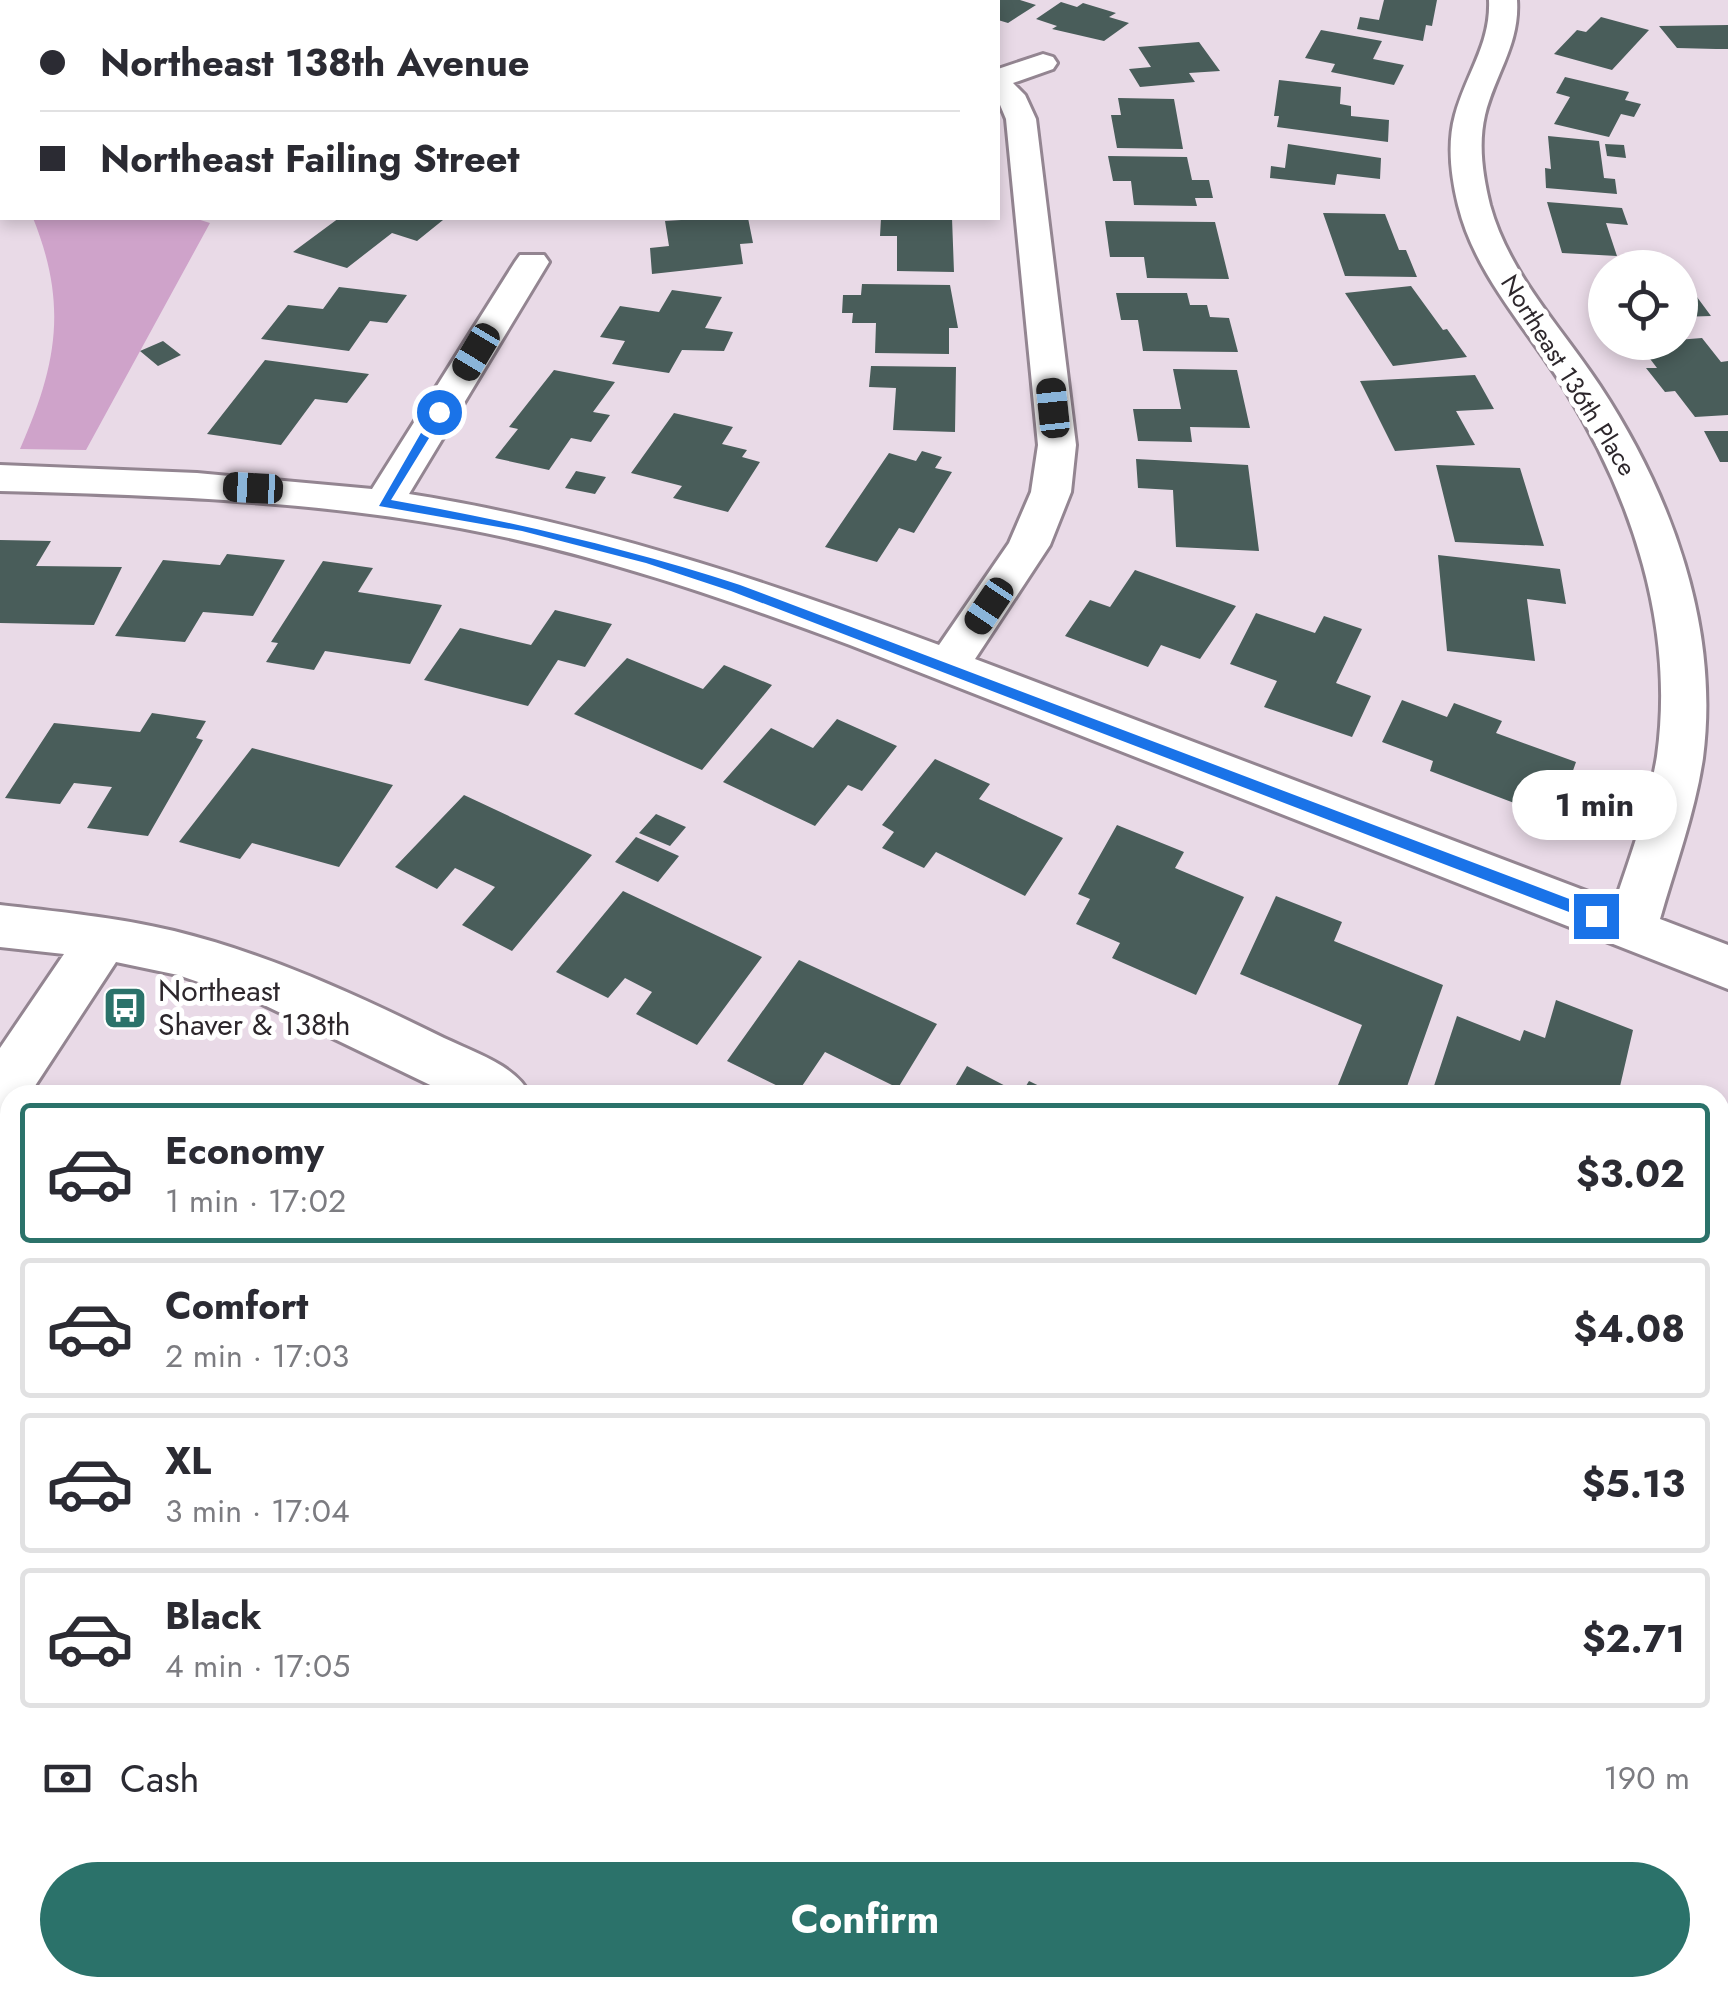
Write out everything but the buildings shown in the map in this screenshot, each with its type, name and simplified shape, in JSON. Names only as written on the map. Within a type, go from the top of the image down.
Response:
[{"type":"street","name":"Northeast 136th Place","points":[[1503,0],[1498,55],[1476,98],[1467,128],[1470,188],[1477,216],[1514,289],[1618,445],[1646,506],[1668,580],[1679,637],[1684,702],[1680,758],[1632,930]]},
{"type":"street","points":[[1000,77],[1044,63]]},
{"type":"street","points":[[948,666],[1030,545],[1050,492],[1057,444],[1021,118],[1010,95],[1000,88]]},
{"type":"street","points":[[384,503],[532,262]]},
{"type":"street","points":[[0,478],[234,487],[384,503],[522,527],[650,560],[948,666],[1728,967]]},
{"type":"street","points":[[0,926],[104,938],[204,961],[309,1002],[482,1085]]},
{"type":"street","points":[[5,1085],[104,938]]},
{"type":"shaded area","points":[[34,220],[210,223],[86,450],[20,449],[43,390],[54,335],[51,279]]},
{"type":"place","name":"Northeast Shaver & 138th","points":[[125,1008]]},
{"type":"route","points":[[439,412],[384,503],[522,527],[650,560],[736,588],[1596,916]]}]
